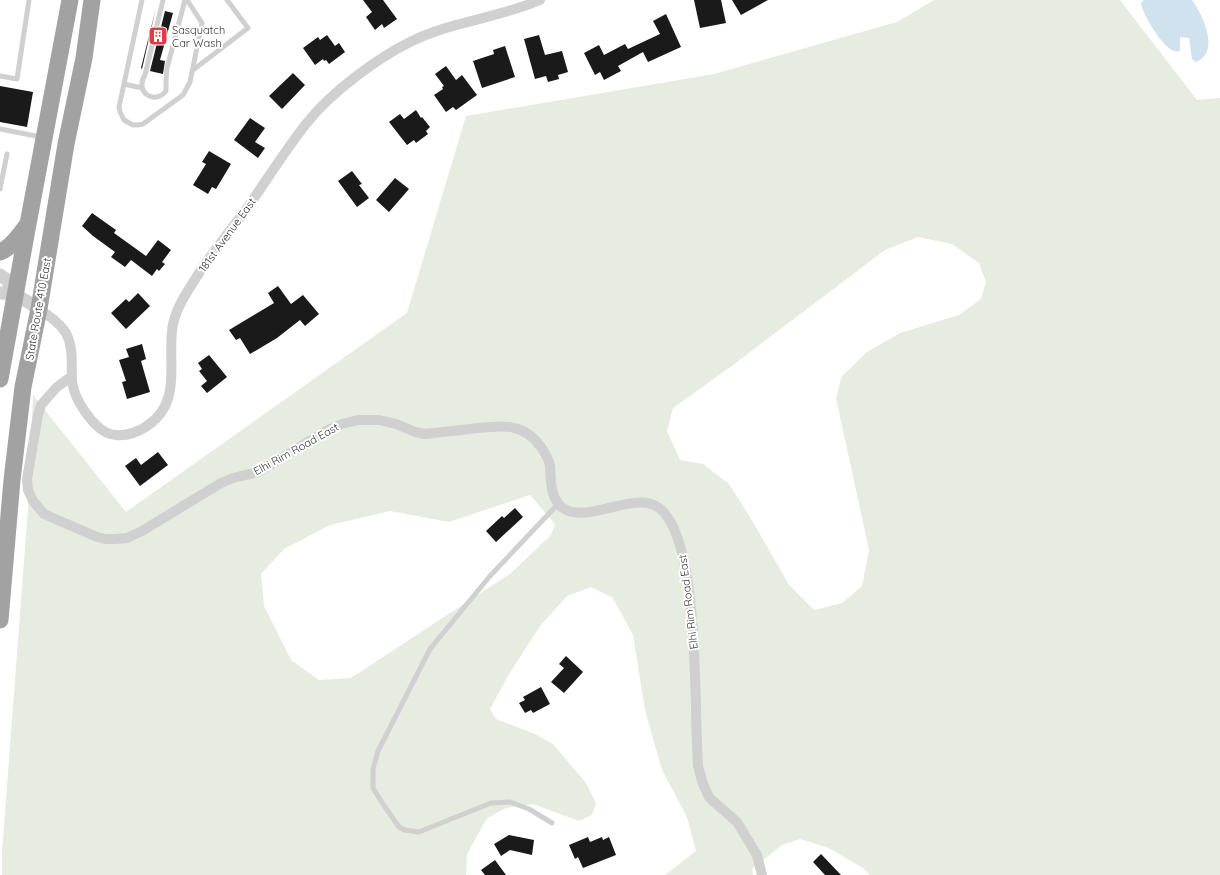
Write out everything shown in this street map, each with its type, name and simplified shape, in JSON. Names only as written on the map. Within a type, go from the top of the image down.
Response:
[{"type":"highway","points":[[0,380],[8,294],[28,224],[70,0]]},
{"type":"highway","name":"State Route 410 East","points":[[0,620],[12,480],[23,387],[66,144],[84,58],[92,0]]},
{"type":"highway","points":[[0,252],[19,236],[28,224]]},
{"type":"street","name":"181st Avenue East","points":[[38,309],[55,320],[65,332],[70,344],[72,384],[83,409],[90,418],[102,430],[114,435],[124,435],[138,432],[158,417],[165,406],[170,392],[172,333],[178,310],[185,296],[202,268],[307,123],[322,106],[353,79],[413,40],[457,25],[522,8],[540,0]]},
{"type":"street","points":[[0,275],[7,280],[8,294],[38,309]]},
{"type":"street","name":"Elhi Rim Road East","points":[[72,376],[57,387],[41,405],[27,479],[28,490],[33,501],[44,514],[105,539],[115,540],[127,538],[142,531],[221,483],[233,478],[258,472],[328,430],[342,424],[358,420],[379,420],[425,434],[496,426],[516,428],[531,436],[542,448],[549,463],[551,486],[558,504],[565,509],[573,513],[638,503],[655,505],[663,511],[677,534],[686,570],[694,649],[698,766],[703,784],[709,797],[737,822],[757,855],[762,875]]},
{"type":"lane","points":[[0,76],[17,79],[29,0]]},
{"type":"lane","points":[[142,0],[119,107],[124,120],[133,125],[143,124],[183,95],[190,82],[202,24],[186,0]]},
{"type":"lane","points":[[163,0],[142,83],[144,92],[151,97],[160,97],[166,91],[167,68],[186,0]]},
{"type":"lane","points":[[192,70],[248,28],[227,0]]},
{"type":"lane","points":[[124,84],[142,88]]},
{"type":"lane","points":[[0,130],[44,138]]},
{"type":"lane","points":[[0,189],[7,154]]},
{"type":"lane","points":[[552,823],[529,809],[510,802],[491,803],[419,832],[405,830],[399,827],[373,788],[372,769],[378,751],[430,649],[490,576],[558,504]]},
{"type":"shaded area","points":[[934,0],[1120,0],[1197,100],[1220,98],[1220,875],[870,875],[863,868],[829,848],[800,839],[782,845],[752,869],[753,875],[665,875],[696,851],[687,817],[662,770],[645,710],[633,635],[613,598],[591,587],[567,596],[540,626],[508,676],[490,709],[496,719],[535,734],[553,744],[586,783],[596,803],[592,815],[579,821],[533,804],[506,808],[487,818],[467,854],[466,875],[2,875],[2,852],[28,509],[33,395],[126,512],[407,313],[466,116],[714,74],[897,22]],"holes":[[[918,237],[952,244],[979,263],[986,282],[981,299],[959,315],[900,333],[867,352],[842,376],[836,398],[869,550],[862,586],[842,603],[814,610],[789,585],[753,522],[729,484],[703,464],[680,460],[667,431],[673,408],[733,365],[885,250]],[[530,495],[555,524],[551,535],[511,573],[351,678],[319,680],[291,660],[264,606],[261,574],[284,549],[330,525],[390,511],[449,522]]]},
{"type":"water","points":[[1144,0],[1192,0],[1197,7],[1208,34],[1207,51],[1203,57],[1196,62],[1192,59],[1189,38],[1180,37],[1180,51],[1173,51],[1165,45],[1156,34],[1142,8],[1141,3]]},
{"type":"building","points":[[363,0],[383,0],[397,19],[384,28],[382,24],[375,30],[366,17],[372,12]]},
{"type":"building","points":[[694,0],[721,0],[726,23],[700,28]]},
{"type":"building","points":[[732,0],[768,0],[741,15]]},
{"type":"building","points":[[156,8],[142,69],[141,68]]},
{"type":"building","points":[[165,11],[173,13],[160,60],[165,61],[163,74],[150,71]]},
{"type":"building","points":[[666,14],[681,47],[648,62],[643,52],[618,66],[621,71],[604,80],[600,72],[595,75],[584,53],[599,45],[604,55],[625,44],[628,49],[660,34],[653,21]]},
{"type":"building","points":[[327,35],[335,46],[339,43],[345,52],[329,64],[323,59],[315,65],[303,48],[318,37],[320,40]]},
{"type":"building","points":[[539,35],[545,55],[562,51],[568,72],[558,75],[559,79],[548,82],[546,76],[535,79],[524,39]]},
{"type":"building","points":[[505,46],[515,77],[482,88],[473,61],[494,54],[493,50]]},
{"type":"building","points":[[446,66],[456,80],[462,75],[477,95],[456,110],[453,107],[446,112],[434,95],[443,89],[442,87],[444,86],[435,74]]},
{"type":"building","points":[[293,73],[305,85],[282,109],[269,96]]},
{"type":"building","points":[[0,86],[33,92],[27,127],[0,122]]},
{"type":"building","points":[[416,110],[421,118],[422,117],[430,127],[426,131],[428,134],[416,143],[414,140],[407,145],[389,122],[400,114],[404,119]]},
{"type":"building","points":[[250,118],[265,128],[255,142],[265,148],[258,158],[234,140]]},
{"type":"building","points":[[209,151],[231,164],[216,189],[212,187],[208,194],[193,185],[206,164],[202,162]]},
{"type":"building","points":[[352,171],[362,184],[359,185],[369,198],[357,207],[338,181]]},
{"type":"building","points":[[395,178],[409,189],[389,212],[376,200]]},
{"type":"building","points":[[92,213],[116,230],[114,233],[146,256],[158,240],[171,250],[162,262],[165,264],[159,271],[157,269],[152,276],[131,260],[125,267],[111,257],[115,252],[82,226]]},
{"type":"building","points":[[278,286],[291,304],[303,295],[319,314],[305,326],[300,320],[277,338],[250,354],[240,338],[236,340],[229,330],[274,303],[268,293]]},
{"type":"building","points":[[138,293],[150,306],[126,329],[111,313],[126,299],[129,302]]},
{"type":"building","points":[[142,344],[146,359],[141,361],[150,392],[127,399],[122,382],[126,381],[119,360],[129,357],[126,349]]},
{"type":"building","points":[[209,355],[227,377],[207,393],[201,386],[207,381],[199,371],[202,369],[198,363]]},
{"type":"building","points":[[158,452],[168,465],[140,486],[125,466],[136,458],[141,465]]},
{"type":"building","points":[[515,508],[523,517],[496,542],[486,531],[502,516],[504,518]]},
{"type":"building","points":[[566,656],[583,672],[564,693],[551,682],[564,668],[559,664]]},
{"type":"building","points":[[541,687],[550,704],[533,713],[531,710],[525,713],[519,703],[525,700],[523,697]]},
{"type":"building","points":[[509,835],[534,840],[532,855],[510,850],[501,856],[494,844]]},
{"type":"building","points":[[588,837],[590,842],[602,837],[603,840],[609,837],[616,855],[583,868],[578,857],[575,859],[569,845]]},
{"type":"building","points":[[821,854],[841,875],[825,875],[813,862]]},
{"type":"building","points":[[495,860],[506,875],[485,875],[481,870]]},
{"type":"place","name":"Sasquatch Car Wash","points":[[158,36]]}]
